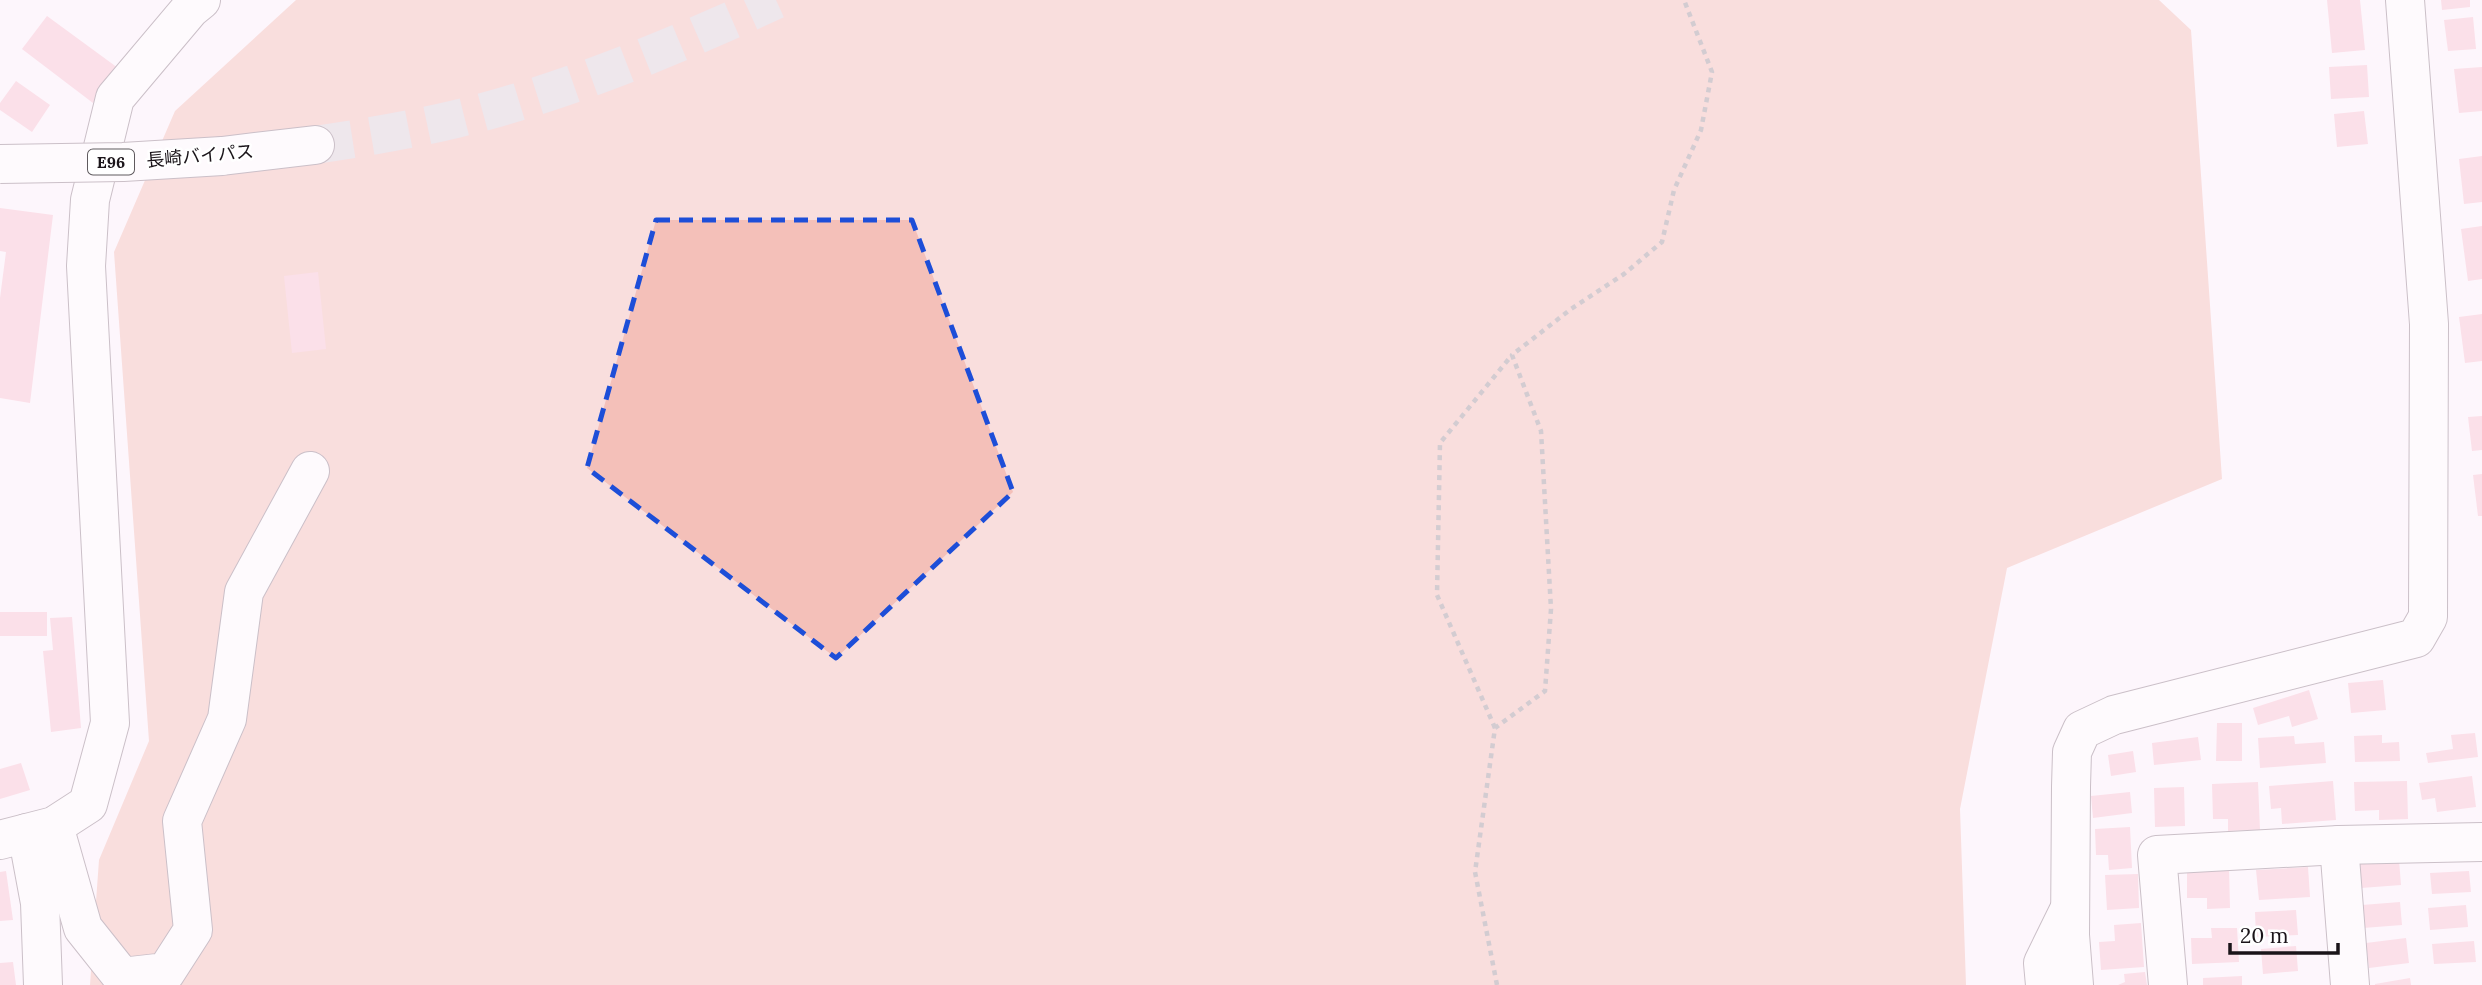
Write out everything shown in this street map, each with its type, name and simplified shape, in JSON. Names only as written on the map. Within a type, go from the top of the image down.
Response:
[{"type":"main road","points":[[27,833],[88,804],[110,723],[86,267],[90,200],[115,97],[190,9],[201,0]]},
{"type":"main road","points":[[2074,985],[2070,935],[2072,752],[2082,730],[2114,715],[2416,638],[2428,617],[2429,324],[2405,0]]},
{"type":"main road","name":"長崎バイパス","points":[[0,164],[122,162],[222,156],[315,145]]},
{"type":"main road","points":[[27,833],[83,928],[122,977],[166,972],[193,930],[183,821],[227,719],[244,592],[310,471]]},
{"type":"main road","points":[[27,833],[40,902],[43,985]]},
{"type":"main road","points":[[2168,985],[2157,855],[2339,845],[2482,842]]},
{"type":"main road","points":[[2339,845],[2350,985]]},
{"type":"main road","points":[[2045,985],[2043,963],[2071,906]]},
{"type":"path","points":[[1497,985],[1475,872],[1495,728],[1437,595],[1440,443],[1512,355],[1570,309],[1624,274],[1662,242],[1674,190],[1702,130],[1712,72],[1684,0]]},
{"type":"path","points":[[1495,728],[1545,691],[1551,609],[1541,431],[1512,355]]},
{"type":"highlighted area","points":[[656,220],[912,220],[1013,492],[836,658],[587,468]]},
{"type":"shaded area","points":[[296,0],[2159,0],[2191,30],[2222,479],[2007,568],[1960,809],[1966,985],[90,985],[99,860],[149,741],[114,252],[175,111]]},
{"type":"building","points":[[2327,0],[2360,0],[2365,50],[2332,53]]},
{"type":"building","points":[[2441,0],[2470,0],[2470,7],[2442,10]]},
{"type":"building","points":[[47,16],[118,68],[93,103],[22,49]]},
{"type":"building","points":[[2473,17],[2476,49],[2448,51],[2444,20]]},
{"type":"building","points":[[2367,65],[2369,97],[2331,99],[2329,67]]},
{"type":"building","points":[[2482,67],[2482,111],[2459,113],[2454,69]]},
{"type":"building","points":[[16,81],[50,105],[32,132],[0,110],[0,103]]},
{"type":"building","points":[[2364,111],[2368,144],[2337,147],[2334,114]]},
{"type":"building","points":[[2482,156],[2482,202],[2464,204],[2459,159]]},
{"type":"building","points":[[0,208],[53,215],[30,403],[0,398],[0,298],[6,252],[0,251]]},
{"type":"building","points":[[2482,226],[2482,279],[2468,281],[2461,229]]},
{"type":"building","points":[[318,272],[326,349],[292,353],[284,276]]},
{"type":"building","points":[[2482,314],[2482,361],[2465,363],[2459,317]]},
{"type":"building","points":[[2482,416],[2482,450],[2472,451],[2468,417]]},
{"type":"building","points":[[2482,474],[2482,516],[2478,516],[2473,475]]},
{"type":"building","points":[[0,612],[47,612],[47,636],[0,636]]},
{"type":"building","points":[[72,617],[81,728],[51,732],[43,651],[53,650],[50,618]]},
{"type":"building","points":[[2383,680],[2386,710],[2351,713],[2348,683]]},
{"type":"building","points":[[2309,690],[2318,719],[2292,727],[2289,716],[2258,725],[2253,708]]},
{"type":"building","points":[[2217,723],[2242,723],[2242,761],[2216,761]]},
{"type":"building","points":[[2475,733],[2478,757],[2428,763],[2426,753],[2453,749],[2451,735]]},
{"type":"building","points":[[2382,735],[2382,743],[2399,742],[2400,761],[2355,762],[2354,736]]},
{"type":"building","points":[[2294,736],[2295,744],[2324,742],[2326,763],[2260,768],[2258,738]]},
{"type":"building","points":[[2198,737],[2201,760],[2154,765],[2152,743]]},
{"type":"building","points":[[2133,751],[2136,772],[2111,776],[2108,755]]},
{"type":"building","points":[[21,763],[30,790],[0,799],[0,769]]},
{"type":"building","points":[[2472,776],[2476,807],[2437,812],[2435,798],[2422,800],[2419,783]]},
{"type":"building","points":[[2333,781],[2336,820],[2282,824],[2281,808],[2271,809],[2269,786]]},
{"type":"building","points":[[2407,781],[2408,819],[2379,820],[2379,810],[2355,811],[2354,782]]},
{"type":"building","points":[[2258,782],[2260,830],[2228,831],[2228,819],[2213,819],[2212,784]]},
{"type":"building","points":[[2184,787],[2185,826],[2155,827],[2154,788]]},
{"type":"building","points":[[2130,792],[2132,813],[2093,818],[2091,796]]},
{"type":"building","points":[[2130,827],[2132,868],[2109,870],[2108,855],[2096,855],[2095,829]]},
{"type":"building","points":[[2399,860],[2401,885],[2361,888],[2359,862]]},
{"type":"building","points":[[2308,867],[2310,897],[2259,900],[2256,870]]},
{"type":"building","points":[[2229,868],[2230,908],[2207,909],[2207,898],[2187,898],[2187,869]]},
{"type":"building","points":[[6,871],[13,920],[0,921],[0,872]]},
{"type":"building","points":[[2469,871],[2471,892],[2432,894],[2430,873]]},
{"type":"building","points":[[2138,874],[2139,908],[2107,910],[2105,875]]},
{"type":"building","points":[[2400,902],[2402,925],[2363,928],[2362,905]]},
{"type":"building","points":[[2466,905],[2468,927],[2430,930],[2428,908]]},
{"type":"building","points":[[2296,910],[2298,935],[2256,937],[2255,912]]},
{"type":"building","points":[[2141,923],[2144,967],[2101,970],[2099,942],[2115,941],[2114,925]]},
{"type":"building","points":[[2211,928],[2237,928],[2239,962],[2192,964],[2191,938],[2212,938]]},
{"type":"building","points":[[2406,938],[2409,963],[2369,968],[2366,943]]},
{"type":"building","points":[[2474,941],[2476,962],[2434,964],[2432,944]]},
{"type":"building","points":[[2296,946],[2298,971],[2263,974],[2261,949]]},
{"type":"building","points":[[13,962],[16,985],[0,985],[0,963]]},
{"type":"building","points":[[2145,972],[2147,985],[2118,985],[2125,982],[2124,974]]},
{"type":"building","points":[[2242,976],[2242,985],[2203,985],[2203,978]]},
{"type":"building","points":[[2410,978],[2411,985],[2375,985],[2375,984]]},
{"type":"tunnel","points":[[315,145],[439,123],[538,96],[659,51],[776,0]]}]
